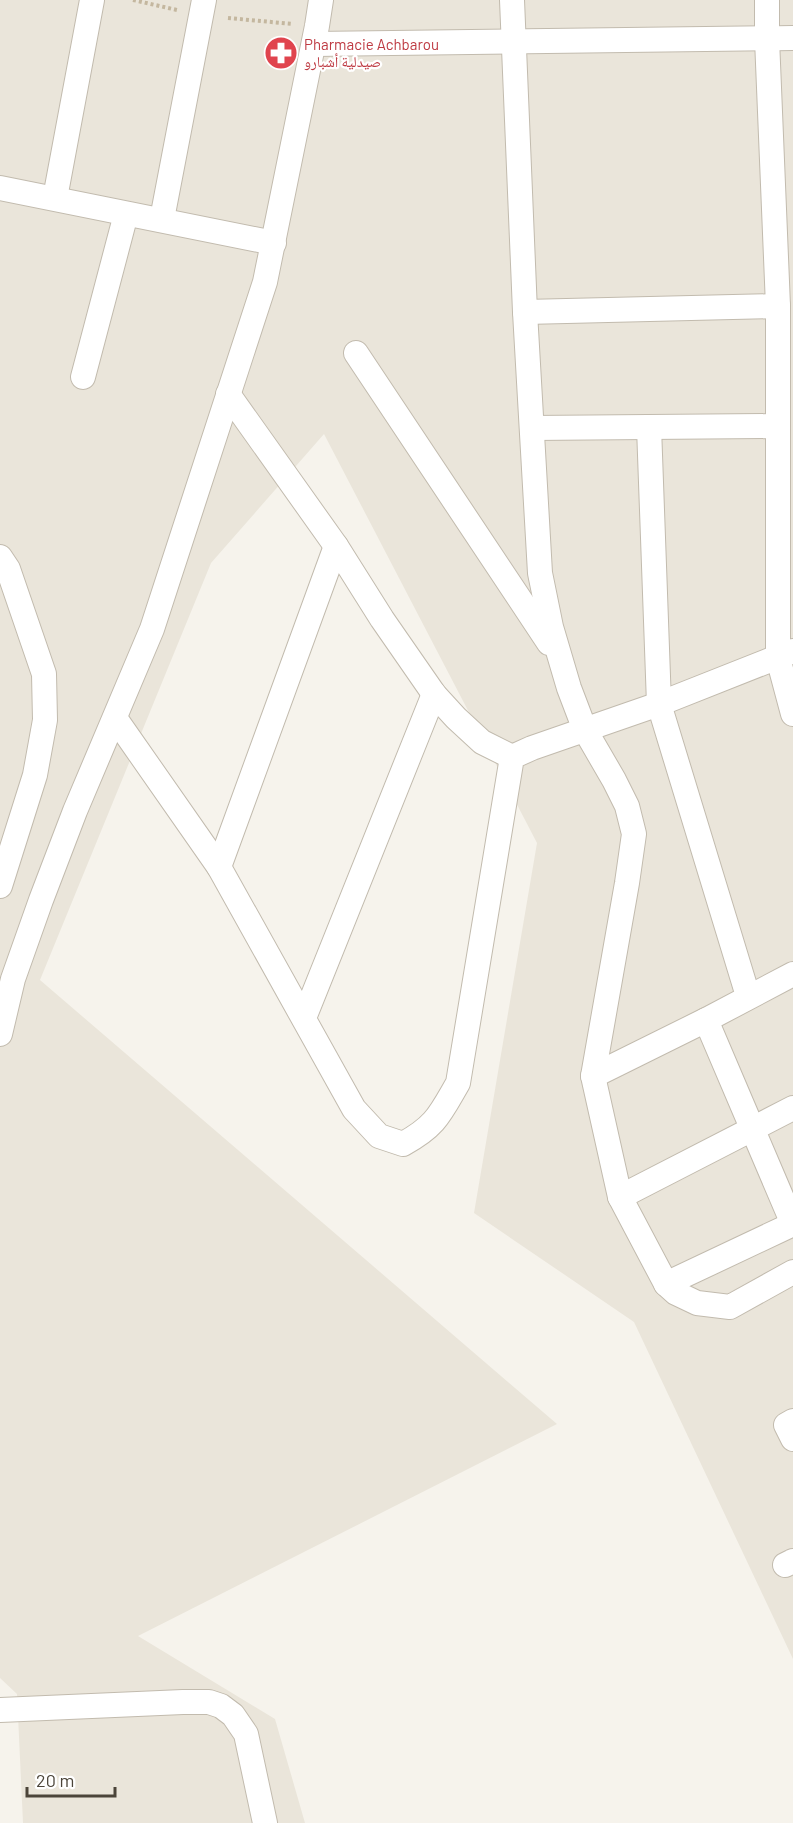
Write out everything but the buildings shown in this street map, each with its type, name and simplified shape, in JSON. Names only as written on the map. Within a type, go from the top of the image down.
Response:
[{"type":"street","points":[[55,198],[92,0]]},
{"type":"street","points":[[162,219],[204,0]]},
{"type":"street","points":[[0,1034],[13,979],[40,900],[152,629],[265,282],[321,0]]},
{"type":"street","points":[[512,0],[525,312],[540,573],[551,627],[569,688],[585,730],[627,806],[634,834],[593,1076],[620,1197],[666,1284],[676,1293],[697,1303],[730,1307],[793,1272]]},
{"type":"street","points":[[767,0],[767,39],[783,163],[778,306],[778,426],[785,654],[793,714]]},
{"type":"street","points":[[314,44],[793,38]]},
{"type":"street","points":[[0,188],[274,243]]},
{"type":"street","points":[[83,376],[126,214]]},
{"type":"street","points":[[525,312],[778,306]]},
{"type":"street","points":[[356,353],[561,661]]},
{"type":"street","points":[[228,393],[336,546],[382,619],[434,694],[482,742],[512,757]]},
{"type":"street","points":[[532,428],[778,426]]},
{"type":"street","points":[[649,427],[659,704],[748,996]]},
{"type":"street","points":[[219,867],[336,546]]},
{"type":"street","points":[[0,557],[8,569],[44,674],[45,720],[35,775],[0,886]]},
{"type":"street","points":[[512,757],[659,704],[785,654]]},
{"type":"street","points":[[304,1018],[434,694]]},
{"type":"street","points":[[115,718],[219,867],[354,1109],[380,1136],[403,1144],[422,1133],[437,1119],[458,1083],[512,757]]},
{"type":"street","points":[[593,1076],[793,974]]},
{"type":"street","points":[[666,1284],[793,1224],[706,1020]]},
{"type":"street","points":[[620,1197],[793,1108]]},
{"type":"street","points":[[793,1421],[786,1425],[793,1439]]},
{"type":"street","points":[[0,1710],[183,1702],[209,1702],[221,1706],[233,1715],[246,1734],[265,1823]]},
{"type":"shaded area","points":[[0,0],[793,0],[793,1659],[634,1322],[474,1213],[537,843],[324,434],[211,563],[40,980],[557,1424],[138,1636],[275,1719],[305,1823],[23,1823],[17,1694],[0,1678]]},
{"type":"place","name":"Pharmacie Achbarou صيدلية أشبارو","points":[[281,53]]}]
